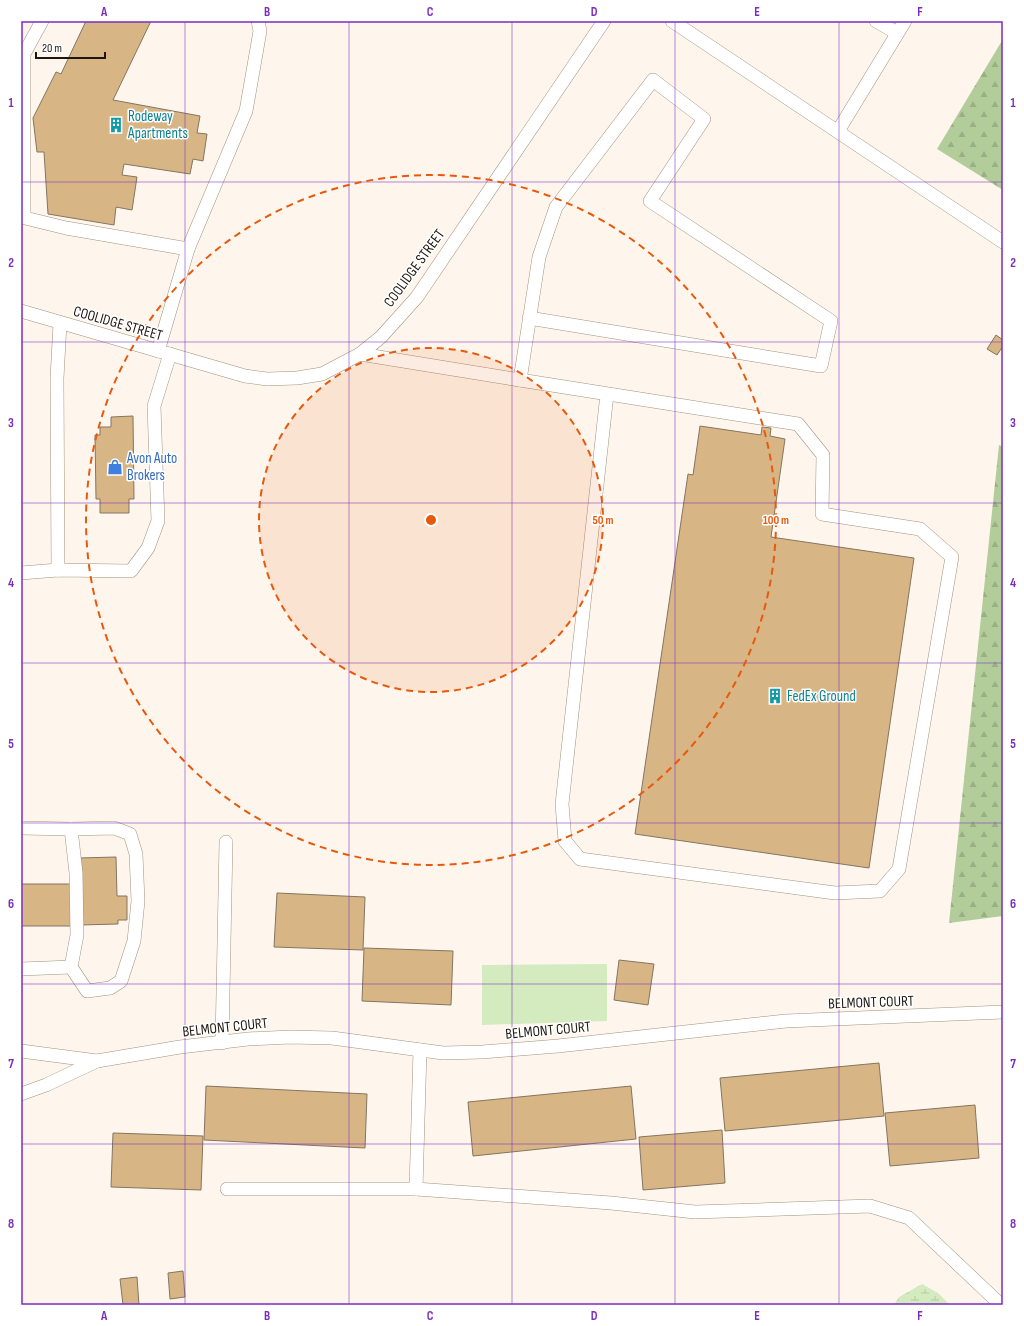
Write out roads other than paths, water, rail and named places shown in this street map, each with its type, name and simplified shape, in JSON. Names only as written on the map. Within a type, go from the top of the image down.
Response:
[{"type":"lane","points":[[42,21],[23,54],[23,217],[66,228],[188,249]]},
{"type":"lane","points":[[21,573],[58,570],[130,571],[148,548],[158,521],[154,406],[164,353],[188,249],[246,111],[260,31],[258,21]]},
{"type":"lane","name":"COOLIDGE STREET","points":[[21,311],[245,376],[297,378],[322,374],[360,354],[381,337],[417,297],[604,21]]},
{"type":"lane","points":[[672,21],[1003,242]]},
{"type":"lane","points":[[876,21],[897,33]]},
{"type":"lane","points":[[838,131],[905,21]]},
{"type":"lane","points":[[520,380],[529,318],[539,257],[556,207],[653,80],[704,119],[650,201],[831,321],[821,366],[529,318]]},
{"type":"lane","points":[[58,570],[57,378],[60,323]]},
{"type":"lane","points":[[360,354],[798,424],[823,455],[822,514],[920,529],[952,557],[899,869],[880,891],[835,893],[580,859],[565,841],[562,804],[607,394]]},
{"type":"lane","points":[[21,828],[114,828],[130,834],[136,854],[138,901],[134,941],[121,980],[110,988],[87,991],[71,967],[77,935],[76,873],[71,829]]},
{"type":"lane","points":[[222,1043],[226,842]]},
{"type":"lane","points":[[21,969],[71,967]]},
{"type":"lane","name":"BELMONT COURT","points":[[21,1094],[46,1085],[97,1061],[180,1047],[248,1039],[290,1037],[332,1038],[443,1053],[482,1052],[558,1046],[786,1021],[1003,1012]]},
{"type":"lane","points":[[416,1189],[420,1050]]},
{"type":"lane","name":"BELMONT COURT","points":[[21,1051],[97,1061]]},
{"type":"lane","points":[[227,1189],[416,1189],[611,1203],[695,1212],[870,1206],[909,1218],[1001,1305]]},
{"type":"place","name":"Rodeway Apartments","points":[[116,125]]},
{"type":"place","name":"Avon Auto Brokers","points":[[115,467]]},
{"type":"place","name":"FedEx Ground","points":[[775,696]]}]
